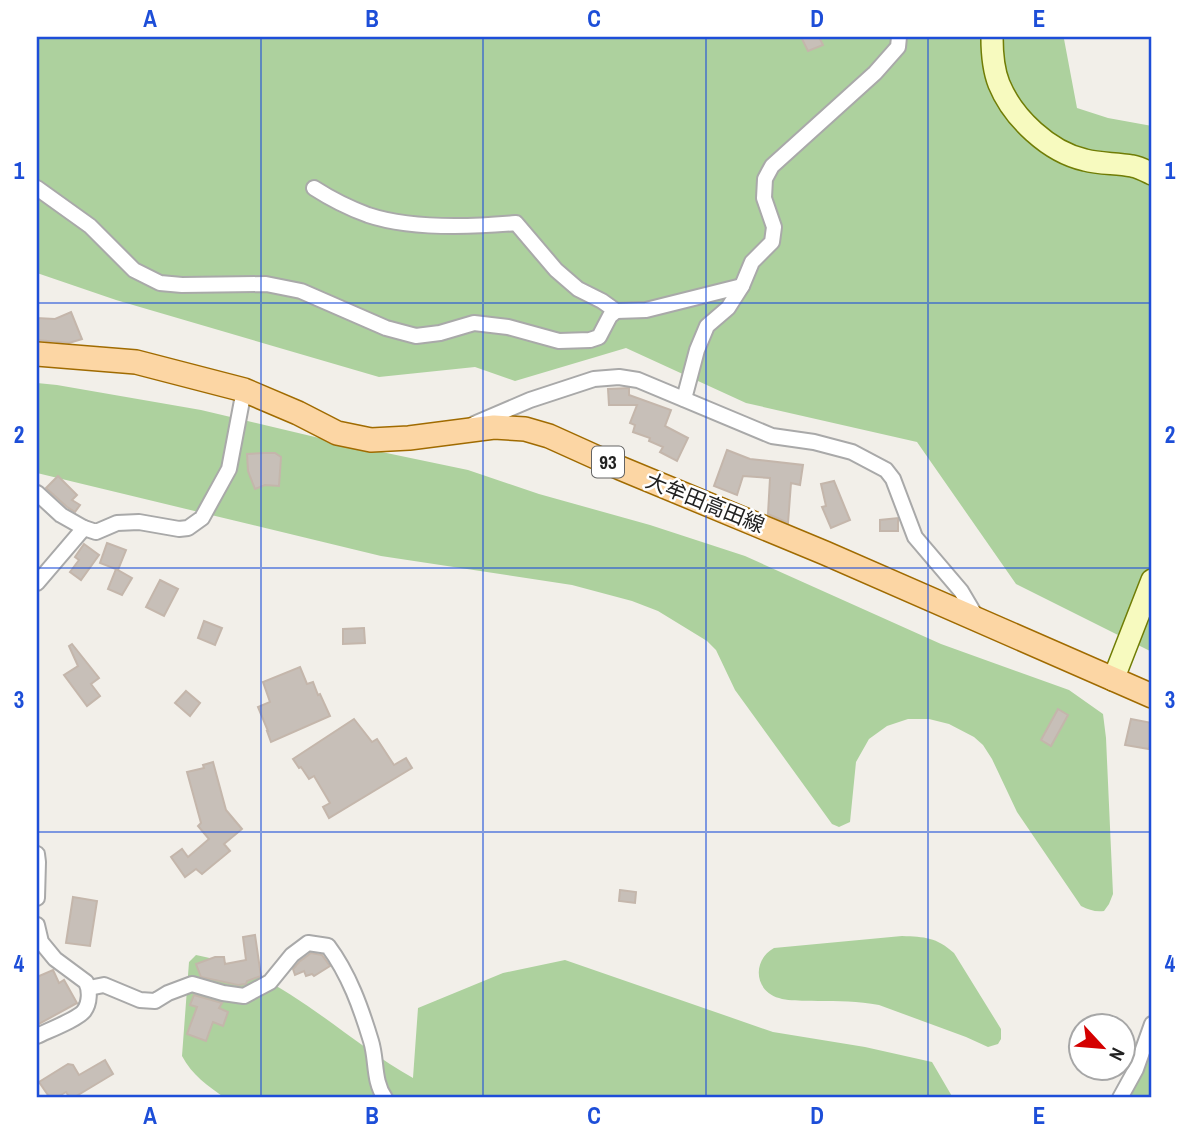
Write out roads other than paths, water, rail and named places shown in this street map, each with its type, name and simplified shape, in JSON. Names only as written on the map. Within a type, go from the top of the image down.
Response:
[{"type":"main road","name":"大牟田高田線","points":[[37,354],[136,362],[244,390],[337,433],[371,440],[494,427],[525,429],[549,436],[1152,696]]},
{"type":"street","points":[[684,398],[697,350],[708,326],[728,308],[742,286],[752,262],[772,242],[774,227],[764,198],[765,179],[772,166],[875,73],[898,47],[899,37]]},
{"type":"street","points":[[992,37],[992,57],[999,83],[1010,104],[1035,134],[1062,152],[1082,160],[1135,166],[1152,174]]},
{"type":"street","points":[[37,188],[90,226],[134,270],[160,283],[266,284],[301,291],[386,328],[416,336],[440,333],[474,323],[508,327],[559,341],[590,340],[598,337],[616,311]]},
{"type":"street","points":[[314,188],[370,216],[414,224],[481,226],[516,223],[578,289],[616,311],[646,310],[742,286]]},
{"type":"street","points":[[458,431],[523,403],[594,379],[619,377],[638,380],[772,436],[814,442],[852,452],[886,470],[893,479],[915,537],[961,591],[977,619]]},
{"type":"street","points":[[37,493],[61,515],[84,528],[96,531],[117,523],[139,522],[178,529],[188,528],[202,518],[229,469],[244,390]]},
{"type":"street","points":[[37,583],[84,528]]},
{"type":"street","points":[[1113,680],[1152,580]]},
{"type":"street","points":[[37,854],[37,898]]},
{"type":"street","points":[[37,925],[41,942],[55,959],[86,982],[89,988],[84,1012],[37,1036]]},
{"type":"street","points":[[89,988],[104,985],[140,1000],[155,1001],[168,993],[192,985],[244,996],[270,982],[292,955],[308,943],[328,946],[349,979],[372,1042],[379,1089],[385,1098]]},
{"type":"street","points":[[1120,1098],[1136,1069],[1152,1024]]}]
